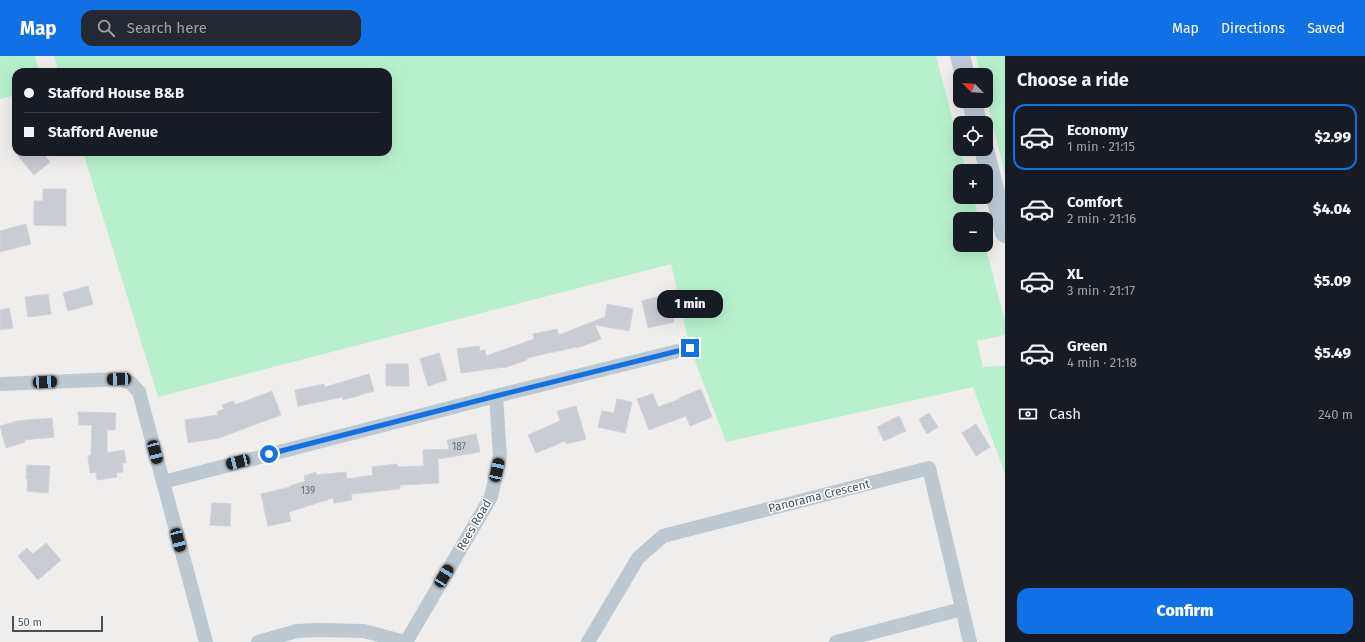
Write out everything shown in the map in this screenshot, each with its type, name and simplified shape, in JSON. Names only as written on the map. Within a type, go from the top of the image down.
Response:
[{"type":"main road","points":[[960,56],[963,68]]},
{"type":"main road","points":[[986,156],[1005,233]]},
{"type":"street","points":[[163,482],[496,396],[690,348]]},
{"type":"street","points":[[0,384],[119,379],[131,383],[139,392],[206,642]]},
{"type":"street","name":"Rees Road","points":[[405,642],[491,497],[500,456],[496,396]]},
{"type":"street","name":"Panorama Crescent","points":[[588,642],[638,558],[663,536],[929,468],[970,642]]},
{"type":"street","points":[[836,642],[962,609]]},
{"type":"street","points":[[258,642],[298,631],[318,630],[364,631],[405,642]]},
{"type":"green space","points":[[0,56],[35,56],[38,68],[12,68],[12,96],[0,99]]},
{"type":"green space","points":[[54,56],[936,56],[953,121],[953,156],[962,156],[964,164],[953,164],[953,204],[975,204],[977,212],[953,212],[953,252],[987,252],[1005,321],[1005,335],[977,341],[983,367],[1005,366],[1005,474],[973,387],[726,442],[690,348],[671,264],[158,397],[84,156],[392,156],[392,68],[58,68]]},
{"type":"green space","points":[[976,56],[1005,56],[1005,175],[993,126],[993,116],[991,116],[989,108],[993,108],[993,68],[979,68]]},
{"type":"building","points":[[18,156],[45,156],[50,162],[34,175]]},
{"type":"building","points":[[43,189],[66,189],[66,226],[34,225],[34,201],[43,201]]},
{"type":"building","points":[[26,224],[31,244],[0,252],[0,231]]},
{"type":"building","points":[[88,286],[93,304],[68,311],[63,293]]},
{"type":"building","points":[[48,294],[51,314],[28,317],[25,297]]},
{"type":"building","points":[[668,294],[674,322],[648,328],[642,301]]},
{"type":"building","points":[[607,304],[633,309],[629,331],[595,325],[601,339],[577,348],[527,358],[527,360],[504,368],[461,373],[457,349],[479,346],[480,351],[485,350],[486,356],[534,339],[533,334],[557,329],[559,335],[605,317]]},
{"type":"building","points":[[9,308],[13,328],[0,330],[0,310]]},
{"type":"building","points":[[439,353],[447,380],[428,386],[420,359]]},
{"type":"building","points":[[386,364],[408,364],[409,386],[386,386]]},
{"type":"building","points":[[369,374],[374,391],[343,400],[343,397],[298,406],[295,390],[324,384],[325,387]]},
{"type":"building","points":[[701,389],[712,417],[690,426],[686,416],[649,430],[637,399],[653,394],[658,407]]},
{"type":"building","points":[[272,391],[281,415],[219,438],[188,443],[185,420],[218,415],[217,412],[224,409],[222,405],[233,401],[235,405]]},
{"type":"building","points":[[617,399],[632,402],[625,433],[598,427],[602,411],[614,413]]},
{"type":"building","points":[[576,406],[586,439],[566,444],[565,441],[536,453],[528,435],[560,421],[557,411]]},
{"type":"building","points":[[78,412],[116,413],[115,430],[107,430],[107,453],[124,450],[126,463],[122,463],[123,472],[116,473],[117,477],[97,480],[96,472],[90,473],[88,456],[91,455],[92,425],[79,425]]},
{"type":"building","points":[[929,413],[938,427],[927,434],[919,419]]},
{"type":"building","points":[[899,416],[906,431],[884,441],[877,427]]},
{"type":"building","points":[[52,418],[54,437],[24,440],[25,442],[6,448],[0,426],[17,421]]},
{"type":"building","points":[[976,424],[990,447],[976,456],[962,433]]},
{"type":"building","points":[[476,434],[480,452],[438,459],[439,483],[400,485],[400,489],[351,494],[352,500],[334,503],[333,498],[289,512],[291,521],[268,526],[261,494],[290,487],[305,481],[304,476],[316,472],[316,475],[346,472],[347,479],[373,475],[372,467],[397,464],[398,467],[424,466],[423,450],[449,449],[447,440]]},
{"type":"building","points":[[27,465],[50,466],[48,493],[27,491]]},
{"type":"building","points":[[212,503],[231,504],[230,526],[210,525]]},
{"type":"building","points":[[46,543],[61,560],[38,580],[18,556],[27,548],[33,554]]},
{"type":"route","points":[[269,454],[690,348]]}]
